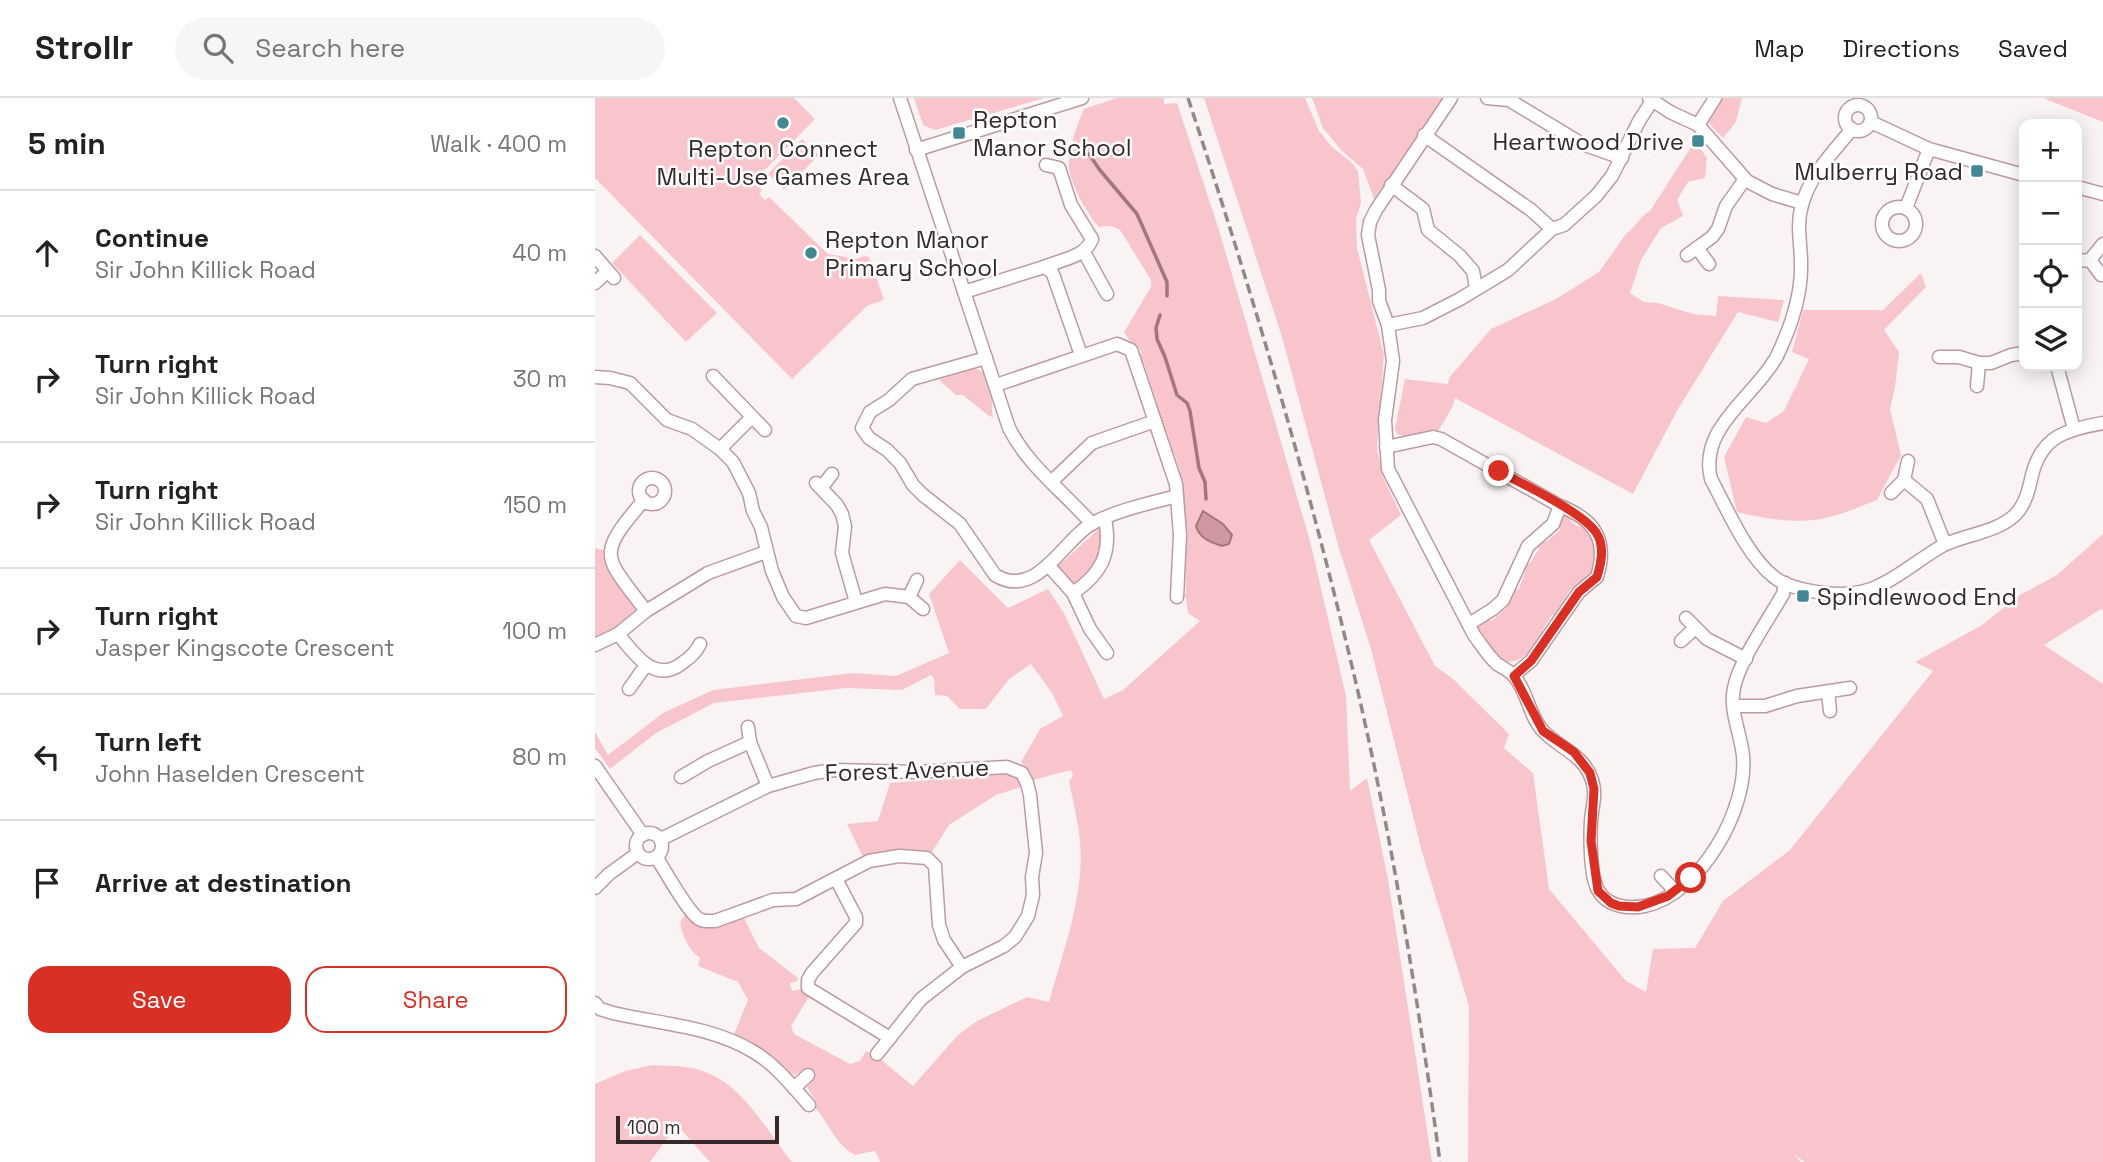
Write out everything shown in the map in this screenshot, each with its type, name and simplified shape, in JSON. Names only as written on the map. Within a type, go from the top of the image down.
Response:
[{"type":"street","points":[[900,98],[1014,437],[1024,452],[1092,524]]},
{"type":"street","points":[[916,150],[1082,98]]},
{"type":"street","points":[[1451,98],[1372,216],[1368,235],[1379,301],[1388,325],[1393,361],[1385,420],[1391,476],[1469,624],[1492,659],[1514,676],[1543,731],[1574,752],[1590,773],[1594,789],[1591,841],[1598,891],[1611,903],[1629,907],[1648,905],[1671,894],[1709,860],[1738,799],[1743,775],[1734,686],[1746,659],[1783,594],[1786,583]]},
{"type":"street","points":[[1487,98],[1509,100],[1582,144],[1622,158]]},
{"type":"street","points":[[1698,125],[1715,98]]},
{"type":"street","points":[[1388,325],[1423,318],[1508,270],[1552,229],[1564,225],[1596,196],[1612,176],[1651,99],[1698,125],[1745,179],[1765,192],[1802,203]]},
{"type":"street","points":[[1852,129],[1847,123],[1846,114],[1859,101],[1869,110],[1871,122]]},
{"type":"street","points":[[1852,129],[1865,129],[1871,122]]},
{"type":"street","points":[[1871,122],[1929,149],[2019,174]]},
{"type":"street","points":[[1852,129],[1817,173],[1802,203],[1798,236],[1800,283],[1792,320],[1769,369],[1716,435],[1710,455],[1711,479],[1752,550],[1769,572],[1775,578],[1811,592],[1829,594],[1877,587],[1945,544],[2003,524],[2016,514],[2028,492],[2033,470],[2043,450],[2056,436],[2103,423]]},
{"type":"street","points":[[1425,135],[1531,209],[1552,229]]},
{"type":"street","points":[[1906,208],[1929,149]]},
{"type":"street","points":[[964,292],[1084,252],[1091,242],[1091,235],[1072,205],[1059,168],[1047,165]]},
{"type":"street","points":[[1709,264],[1692,251],[1718,229],[1726,206],[1745,179]]},
{"type":"street","points":[[1391,185],[1423,209],[1428,230],[1473,271],[1476,288]]},
{"type":"street","points":[[2082,188],[2103,194]]},
{"type":"street","points":[[2082,261],[2090,260],[2103,244]]},
{"type":"street","points":[[1084,252],[1107,294]]},
{"type":"street","points":[[595,256],[611,274],[595,283]]},
{"type":"street","points":[[2090,260],[2101,275]]},
{"type":"street","points":[[1044,267],[1054,276],[1081,355]]},
{"type":"street","points":[[996,385],[1117,344],[1131,350],[1173,472],[1180,535],[1177,597]]},
{"type":"street","points":[[1939,358],[1959,357],[1979,363],[1991,363],[2019,354]]},
{"type":"street","points":[[986,358],[912,379],[866,416],[862,428],[864,433],[894,456],[918,491],[960,524],[995,575],[1016,582],[1035,574],[1092,524],[1177,496]]},
{"type":"street","points":[[1977,386],[1979,363]]},
{"type":"street","points":[[2058,371],[2074,429]]},
{"type":"street","points":[[713,376],[765,430]]},
{"type":"street","points":[[595,377],[610,377],[630,383],[681,432],[703,438],[720,449],[733,463],[744,480],[761,527],[766,552],[785,601],[796,616],[806,618],[885,594],[909,597],[923,609]]},
{"type":"street","points":[[720,449],[752,417]]},
{"type":"street","points":[[1051,482],[1092,443],[1155,421]]},
{"type":"street","points":[[1386,447],[1433,437],[1441,439],[1585,520],[1598,535],[1601,555],[1597,577],[1579,592],[1531,661],[1514,676]]},
{"type":"street","points":[[1891,493],[1903,480],[1907,461]]},
{"type":"street","points":[[832,474],[818,485],[837,505],[844,519],[842,553],[856,602]]},
{"type":"street","points":[[1903,480],[1927,499],[1945,544]]},
{"type":"street","points":[[643,500],[616,531],[608,550],[613,567],[646,611]]},
{"type":"street","points":[[1469,624],[1503,600],[1528,546],[1550,528],[1560,506]]},
{"type":"street","points":[[1073,593],[1094,577],[1102,562],[1106,539],[1105,519]]},
{"type":"street","points":[[595,645],[618,634],[646,611],[708,573],[766,552]]},
{"type":"street","points":[[1048,565],[1073,593],[1090,629],[1107,653]]},
{"type":"street","points":[[909,597],[917,580]]},
{"type":"street","points":[[1681,641],[1690,623],[1707,639],[1746,659]]},
{"type":"street","points":[[618,634],[646,665],[659,670],[673,669],[697,651],[700,644]]},
{"type":"street","points":[[629,689],[646,665]]},
{"type":"street","points":[[1734,706],[1765,706],[1797,696],[1850,688]]},
{"type":"street","points":[[1828,692],[1830,711]]},
{"type":"street","points":[[748,727],[750,742],[768,786]]},
{"type":"street","points":[[681,777],[750,742]]},
{"type":"street","points":[[595,766],[642,835]]},
{"type":"street","name":"Forest Avenue","points":[[661,839],[768,786],[834,770],[916,772],[1007,767],[1022,773],[1030,795],[1036,850],[1031,907],[1020,930],[1004,946],[962,967],[921,999],[877,1054]]},
{"type":"street","points":[[654,834],[661,839],[663,849],[657,858],[646,859],[638,853],[636,843],[642,835],[654,834]]},
{"type":"street","points":[[595,888],[638,853]]},
{"type":"street","points":[[657,858],[689,909],[697,918],[708,921],[715,921],[773,900],[796,899],[869,861],[884,857],[931,860],[935,866],[939,925],[944,940],[962,967]]},
{"type":"street","points":[[1661,876],[1671,894]]},
{"type":"street","points":[[836,878],[856,917],[856,923],[812,973],[808,979],[808,988],[890,1038]]},
{"type":"street","points":[[597,1010],[684,1026],[727,1039],[755,1052],[786,1078],[809,1105]]},
{"type":"street","points":[[794,1088],[808,1075]]},
{"type":"shaded area","points":[[595,98],[794,98],[815,119],[753,182],[762,190],[759,194],[765,200],[769,197],[828,254],[857,259],[869,257],[884,300],[867,306],[792,379],[595,178]]},
{"type":"shaded area","points":[[914,98],[1044,98],[935,130],[923,125]]},
{"type":"shaded area","points":[[1117,98],[1164,98],[1164,104],[1177,103],[1219,230],[1310,541],[1346,696],[1350,791],[1367,778],[1388,879],[1432,1162],[880,1162],[874,1151],[855,1155],[837,1139],[814,1106],[817,1103],[807,1087],[814,1079],[805,1069],[795,1075],[791,1074],[755,1045],[734,1034],[748,1000],[738,982],[698,966],[700,958],[689,947],[681,927],[680,922],[685,915],[706,927],[720,926],[743,916],[759,948],[798,978],[798,981],[790,983],[792,991],[801,989],[810,995],[791,1026],[794,1034],[850,1064],[860,1061],[866,1051],[913,1086],[958,1035],[977,1021],[1027,997],[1049,1002],[1076,902],[1081,861],[1080,841],[1069,781],[1073,776],[1071,770],[1033,780],[1021,762],[1040,729],[1063,716],[1052,693],[1031,664],[1009,679],[986,709],[960,709],[947,696],[935,695],[934,679],[931,675],[902,690],[846,688],[714,703],[656,733],[610,769],[595,748],[595,732],[608,755],[663,713],[713,690],[853,673],[896,676],[949,653],[929,594],[960,560],[1008,608],[1048,589],[1064,613],[1104,699],[1123,690],[1200,621],[1188,613],[1183,595],[1186,594],[1183,494],[1177,472],[1180,471],[1174,453],[1170,451],[1172,450],[1167,432],[1164,432],[1156,412],[1159,410],[1144,364],[1141,365],[1138,354],[1142,353],[1136,344],[1133,346],[1124,332],[1151,287],[1151,280],[1120,230],[1111,226],[1099,227],[1094,221],[1079,196],[1069,169],[1072,142],[1084,109]]},
{"type":"shaded area","points":[[1204,98],[1305,98],[1319,131],[1358,171],[1361,203],[1356,219],[1357,248],[1384,355],[1377,447],[1383,477],[1401,515],[1369,540],[1435,666],[1452,678],[1509,734],[1504,748],[1533,773],[1549,889],[1626,981],[1646,992],[1653,949],[1695,948],[1723,901],[1790,850],[1933,671],[1915,662],[1982,625],[2020,595],[2057,575],[2103,534],[2103,610],[2044,645],[2103,684],[2103,1162],[1805,1162],[1793,1154],[1801,1162],[1468,1162],[1469,1006],[1422,852],[1371,649],[1338,545],[1282,337]]},
{"type":"shaded area","points":[[1312,98],[1444,98],[1374,199],[1363,169],[1342,151],[1323,128]]},
{"type":"shaded area","points":[[1720,98],[1742,98],[1736,122],[1723,138],[1706,120]]},
{"type":"shaded area","points":[[2043,98],[2103,98],[2103,122]]},
{"type":"shaded area","points":[[802,139],[819,155],[784,190],[768,174]]},
{"type":"shaded area","points":[[1695,141],[1707,158],[1705,178],[1688,182],[1677,200],[1683,216],[1661,228],[1641,260],[1630,293],[1644,302],[1658,303],[1693,314],[1716,316],[1718,296],[1784,300],[1778,322],[1738,312],[1678,409],[1633,494],[1455,398],[1437,433],[1408,437],[1397,434],[1395,429],[1405,379],[1448,384],[1449,378],[1491,329],[1556,299],[1599,272],[1626,234],[1650,211]]},
{"type":"shaded area","points":[[640,235],[717,313],[686,342],[612,263]]},
{"type":"shaded area","points":[[1921,273],[1926,287],[1884,330],[1899,352],[1890,409],[1901,455],[1877,500],[1836,515],[1807,521],[1771,519],[1737,512],[1724,457],[1746,417],[1766,423],[1784,411],[1809,359],[1792,352],[1803,310],[1883,310]]},
{"type":"shaded area","points":[[975,368],[983,372],[987,382],[993,417],[963,395],[956,395],[939,380]]},
{"type":"shaded area","points":[[1203,511],[1223,524],[1232,535],[1229,544],[1222,546],[1200,534],[1196,526]]},
{"type":"shaded area","points":[[1563,515],[1570,515],[1571,521],[1577,526],[1587,528],[1595,542],[1591,575],[1570,591],[1565,605],[1556,616],[1552,615],[1542,631],[1543,635],[1531,651],[1516,660],[1502,662],[1478,635],[1478,625],[1488,619],[1492,621],[1506,608],[1505,603],[1513,590],[1519,589],[1525,572],[1523,564],[1529,564],[1539,549],[1538,543],[1541,540],[1546,542],[1560,530],[1558,523]]},
{"type":"shaded area","points":[[1101,527],[1100,556],[1093,572],[1071,586],[1057,567]]},
{"type":"shaded area","points":[[595,548],[603,550],[611,575],[631,602],[635,613],[608,633],[595,638]]},
{"type":"shaded area","points":[[1007,772],[1019,779],[1024,786],[996,795],[949,825],[932,852],[897,850],[863,857],[847,824],[878,821],[890,783]]},
{"type":"shaded area","points":[[652,1065],[685,1067],[704,1071],[720,1079],[747,1103],[792,1162],[710,1162],[677,1125],[650,1162],[595,1162],[595,1084],[625,1071]]},
{"type":"waterway","points":[[1089,154],[1137,214],[1167,282],[1167,296]]},
{"type":"waterway","points":[[1160,315],[1156,328],[1157,339],[1177,395],[1187,403],[1190,411],[1206,499]]},
{"type":"railway","points":[[1188,98],[1275,376],[1350,658],[1378,783],[1401,909],[1440,1162]]},
{"type":"place","name":"Repton Connect Multi-Use Games Area","points":[[783,123]]},
{"type":"place","name":"Repton Manor School","points":[[959,133]]},
{"type":"place","name":"Heartwood Drive","points":[[1698,141]]},
{"type":"place","name":"Mulberry Road","points":[[1977,171]]},
{"type":"place","name":"Repton Manor Primary School","points":[[811,253]]},
{"type":"place","name":"Spindlewood End","points":[[1803,596]]},
{"type":"route","points":[[1499,471],[1576,514],[1592,527],[1602,546],[1597,577],[1579,592],[1539,652],[1514,676],[1543,731],[1574,752],[1590,773],[1594,784],[1591,841],[1598,891],[1611,903],[1638,907],[1668,896],[1691,878]]}]
